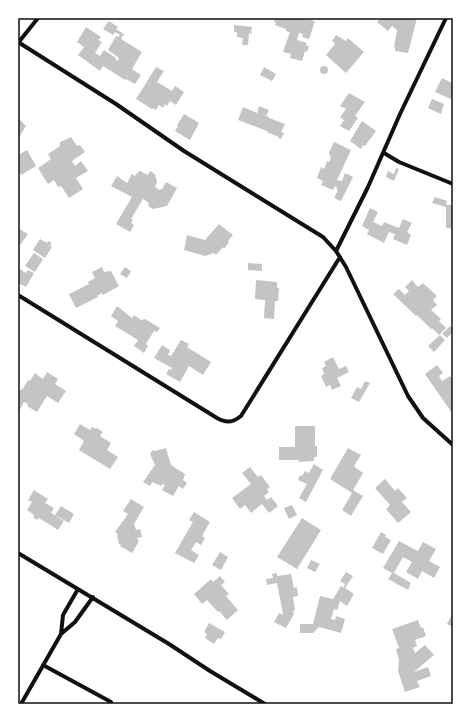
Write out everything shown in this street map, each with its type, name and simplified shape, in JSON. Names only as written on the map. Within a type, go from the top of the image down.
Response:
[{"type":"street","points":[[38,18],[18,43],[103,96],[184,151],[323,237],[336,251],[352,278],[408,396],[423,418],[453,445]]},
{"type":"street","points":[[336,251],[368,187],[400,114],[446,18]]},
{"type":"street","points":[[384,153],[406,165],[453,184]]},
{"type":"street","points":[[18,295],[211,414],[223,421],[229,422],[234,421],[241,416],[340,257]]},
{"type":"street","points":[[18,554],[93,597],[216,675],[265,704]]},
{"type":"street","points":[[21,704],[60,634],[63,615],[78,589]]},
{"type":"street","points":[[60,634],[75,622],[93,597]]},
{"type":"street","points":[[43,665],[111,702]]},
{"type":"building","points":[[275,18],[304,18],[315,21],[309,39],[302,37],[303,34],[299,33],[297,40],[307,43],[306,46],[309,46],[307,52],[305,51],[302,61],[290,58],[291,54],[283,52],[290,32],[275,25]]},
{"type":"building","points":[[381,18],[417,18],[408,53],[395,51],[394,47],[397,30],[392,26],[388,31],[377,22]]},
{"type":"building","points":[[109,21],[118,27],[116,29],[124,34],[121,39],[142,52],[132,69],[141,75],[135,84],[126,79],[125,80],[103,66],[100,71],[78,55],[84,47],[77,42],[86,27],[101,37],[98,40],[102,42],[95,53],[100,56],[104,50],[118,61],[119,58],[108,50],[116,36],[118,37],[120,35],[115,32],[113,35],[103,29]]},
{"type":"building","points":[[234,25],[252,27],[251,34],[249,33],[248,45],[242,45],[243,38],[237,37],[237,32],[234,32]]},
{"type":"building","points":[[336,35],[346,41],[348,38],[364,52],[346,73],[326,55],[335,44],[332,41]]},
{"type":"building","points":[[322,66],[326,66],[328,70],[326,74],[322,74],[320,72],[320,68]]},
{"type":"building","points":[[156,67],[164,71],[157,82],[172,91],[175,86],[184,92],[176,105],[170,101],[167,106],[165,104],[163,108],[159,105],[156,110],[136,99]]},
{"type":"building","points":[[264,67],[276,74],[272,81],[260,75]]},
{"type":"building","points":[[442,78],[452,83],[453,80],[453,100],[435,92]]},
{"type":"building","points":[[349,93],[365,102],[355,116],[358,118],[349,131],[340,126],[344,120],[340,117],[346,109],[340,106]]},
{"type":"building","points":[[432,99],[444,104],[441,114],[428,108]]},
{"type":"building","points":[[259,106],[269,110],[266,116],[285,124],[281,132],[284,133],[281,139],[267,131],[238,120],[243,107],[257,113]]},
{"type":"building","points":[[184,114],[199,123],[190,140],[175,131]]},
{"type":"building","points":[[18,118],[26,126],[18,139]]},
{"type":"building","points":[[362,121],[376,131],[361,149],[350,141]]},
{"type":"building","points":[[71,137],[77,146],[80,145],[85,152],[72,161],[75,166],[81,161],[88,171],[76,178],[83,189],[69,198],[61,186],[58,187],[54,180],[48,184],[38,168],[51,159],[48,154],[60,146],[60,142]]},
{"type":"building","points":[[334,142],[351,150],[337,180],[342,181],[345,173],[353,177],[341,201],[334,198],[338,190],[335,186],[333,190],[321,185],[323,181],[317,178],[321,167],[324,169],[327,161],[329,162],[331,158],[329,153]]},
{"type":"building","points":[[27,150],[36,166],[21,175],[18,170],[18,155]]},
{"type":"building","points":[[396,168],[399,169],[394,181],[386,177],[388,171],[394,174]]},
{"type":"building","points":[[140,171],[148,175],[150,171],[155,174],[157,182],[155,187],[159,190],[162,189],[166,182],[177,188],[167,206],[153,209],[148,206],[149,203],[143,199],[131,219],[133,220],[131,223],[134,225],[130,232],[116,224],[132,197],[111,186],[117,176],[127,183],[132,174],[135,176]]},
{"type":"building","points":[[435,197],[447,201],[446,205],[453,205],[453,232],[450,228],[446,228],[446,207],[432,203]]},
{"type":"building","points":[[370,208],[378,212],[373,222],[382,226],[384,222],[399,228],[403,219],[412,223],[407,232],[411,235],[407,245],[393,239],[395,234],[389,232],[384,243],[367,234],[369,230],[362,226]]},
{"type":"building","points":[[219,224],[233,235],[224,249],[223,247],[216,255],[214,253],[205,256],[184,250],[187,235],[205,240]]},
{"type":"building","points":[[18,228],[28,234],[18,248]]},
{"type":"building","points":[[40,239],[47,243],[48,241],[52,243],[50,246],[52,247],[45,258],[33,250]]},
{"type":"building","points":[[34,253],[43,259],[35,272],[25,266]]},
{"type":"building","points":[[248,263],[262,264],[262,271],[248,270]]},
{"type":"building","points":[[102,267],[104,272],[111,271],[119,286],[103,295],[102,293],[97,296],[98,297],[76,308],[69,294],[89,284],[88,282],[95,278],[92,272]]},
{"type":"building","points":[[125,267],[131,271],[127,278],[120,274]]},
{"type":"building","points":[[20,269],[26,273],[28,270],[34,273],[26,287],[18,283],[18,273]]},
{"type":"building","points":[[256,280],[277,282],[277,288],[279,288],[278,301],[275,301],[274,319],[264,318],[265,300],[255,299]]},
{"type":"building","points":[[412,280],[418,287],[423,283],[437,296],[433,300],[437,305],[431,310],[441,319],[439,321],[446,328],[439,335],[393,294],[399,289],[405,295],[409,291],[405,287]]},
{"type":"building","points":[[117,306],[132,318],[134,315],[141,320],[145,319],[160,328],[157,332],[154,331],[146,344],[148,346],[144,353],[134,346],[138,340],[115,326],[118,321],[111,316]]},
{"type":"building","points":[[450,326],[453,332],[447,338],[442,334]]},
{"type":"building","points":[[440,335],[445,340],[434,352],[428,346]]},
{"type":"building","points":[[181,340],[189,344],[187,347],[211,362],[203,375],[189,366],[180,382],[166,374],[169,369],[171,370],[172,368],[154,358],[162,345],[170,350],[168,355],[171,356]]},
{"type":"building","points":[[333,357],[339,369],[346,366],[349,372],[337,378],[341,386],[332,390],[330,385],[326,387],[321,376],[324,374],[322,368],[326,366],[324,362]]},
{"type":"building","points":[[437,365],[443,373],[439,376],[442,381],[450,376],[453,381],[452,413],[425,374]]},
{"type":"building","points":[[47,372],[58,379],[55,384],[66,391],[58,403],[47,396],[37,412],[27,406],[28,404],[24,402],[18,413],[18,394],[21,389],[22,390],[28,380],[30,381],[35,373],[43,379]]},
{"type":"building","points":[[365,381],[370,383],[359,402],[351,398],[357,387],[361,389]]},
{"type":"building","points":[[80,424],[90,430],[92,427],[97,428],[103,432],[100,436],[111,443],[107,450],[118,457],[110,469],[79,450],[84,441],[74,434]]},
{"type":"building","points":[[295,426],[315,426],[315,446],[317,446],[317,457],[314,457],[314,461],[299,462],[299,460],[279,460],[279,447],[295,447]]},
{"type":"building","points":[[166,448],[171,465],[185,474],[183,480],[187,483],[183,489],[179,486],[173,496],[162,490],[165,485],[162,484],[161,486],[152,482],[150,486],[143,482],[155,465],[150,454],[153,450],[155,451]]},
{"type":"building","points":[[348,448],[361,455],[354,466],[363,473],[353,490],[363,496],[351,516],[342,510],[352,493],[330,479]]},
{"type":"building","points":[[314,464],[323,470],[306,502],[299,498],[307,484],[298,480],[300,475],[302,476],[305,471],[309,473]]},
{"type":"building","points":[[250,467],[258,477],[261,475],[270,487],[267,489],[269,492],[264,496],[267,500],[271,497],[278,506],[269,513],[262,504],[251,513],[245,505],[240,509],[232,498],[251,484],[242,473]]},
{"type":"building","points":[[385,479],[395,491],[398,488],[407,498],[402,502],[411,512],[398,523],[386,509],[390,505],[375,488]]},
{"type":"building","points":[[34,490],[48,499],[45,503],[54,508],[51,513],[64,521],[58,530],[39,518],[37,520],[33,517],[34,515],[27,510],[32,502],[28,500]]},
{"type":"building","points":[[131,499],[144,507],[134,524],[136,530],[140,529],[142,537],[137,538],[139,541],[132,553],[120,546],[121,544],[119,544],[118,534],[115,532],[128,514],[123,511]]},
{"type":"building","points":[[292,505],[297,515],[289,519],[284,508]]},
{"type":"building","points":[[61,506],[74,514],[69,523],[55,515]]},
{"type":"building","points":[[194,512],[210,522],[202,536],[205,538],[201,545],[196,542],[191,550],[199,555],[194,563],[175,553],[193,522],[189,520]]},
{"type":"building","points":[[302,518],[321,530],[297,569],[277,557]]},
{"type":"building","points":[[381,532],[386,535],[385,537],[391,540],[383,554],[372,548]]},
{"type":"building","points":[[399,541],[418,551],[423,542],[436,549],[429,561],[440,567],[434,578],[422,571],[418,579],[406,572],[412,562],[403,557],[394,573],[411,583],[408,590],[388,579],[392,573],[383,568]]},
{"type":"building","points":[[220,552],[228,557],[221,570],[212,565]]},
{"type":"building","points":[[311,560],[320,564],[315,572],[307,568]]},
{"type":"building","points":[[346,572],[353,576],[345,588],[354,594],[347,606],[340,601],[337,610],[334,609],[331,619],[335,620],[336,616],[345,619],[341,633],[319,627],[313,633],[300,633],[300,624],[313,624],[320,596],[333,599],[341,586],[343,588],[345,584],[340,581]]},
{"type":"building","points":[[277,573],[277,576],[291,574],[294,588],[297,587],[298,596],[293,597],[295,610],[293,611],[294,614],[286,628],[274,622],[279,613],[283,614],[277,583],[267,585],[266,579],[273,578],[272,574]]},
{"type":"building","points":[[220,576],[225,582],[221,585],[229,594],[226,596],[238,610],[227,620],[207,600],[202,604],[194,594],[211,579],[213,582]]},
{"type":"building","points":[[453,612],[453,627],[447,624]]},
{"type":"building","points":[[418,620],[421,628],[423,627],[426,636],[415,640],[417,646],[413,648],[415,653],[425,645],[434,655],[414,672],[428,667],[431,676],[417,681],[420,687],[405,692],[398,671],[399,660],[396,649],[399,648],[392,629]]},
{"type":"building","points":[[209,623],[225,632],[221,639],[218,638],[214,644],[205,638],[207,634],[204,632]]}]
